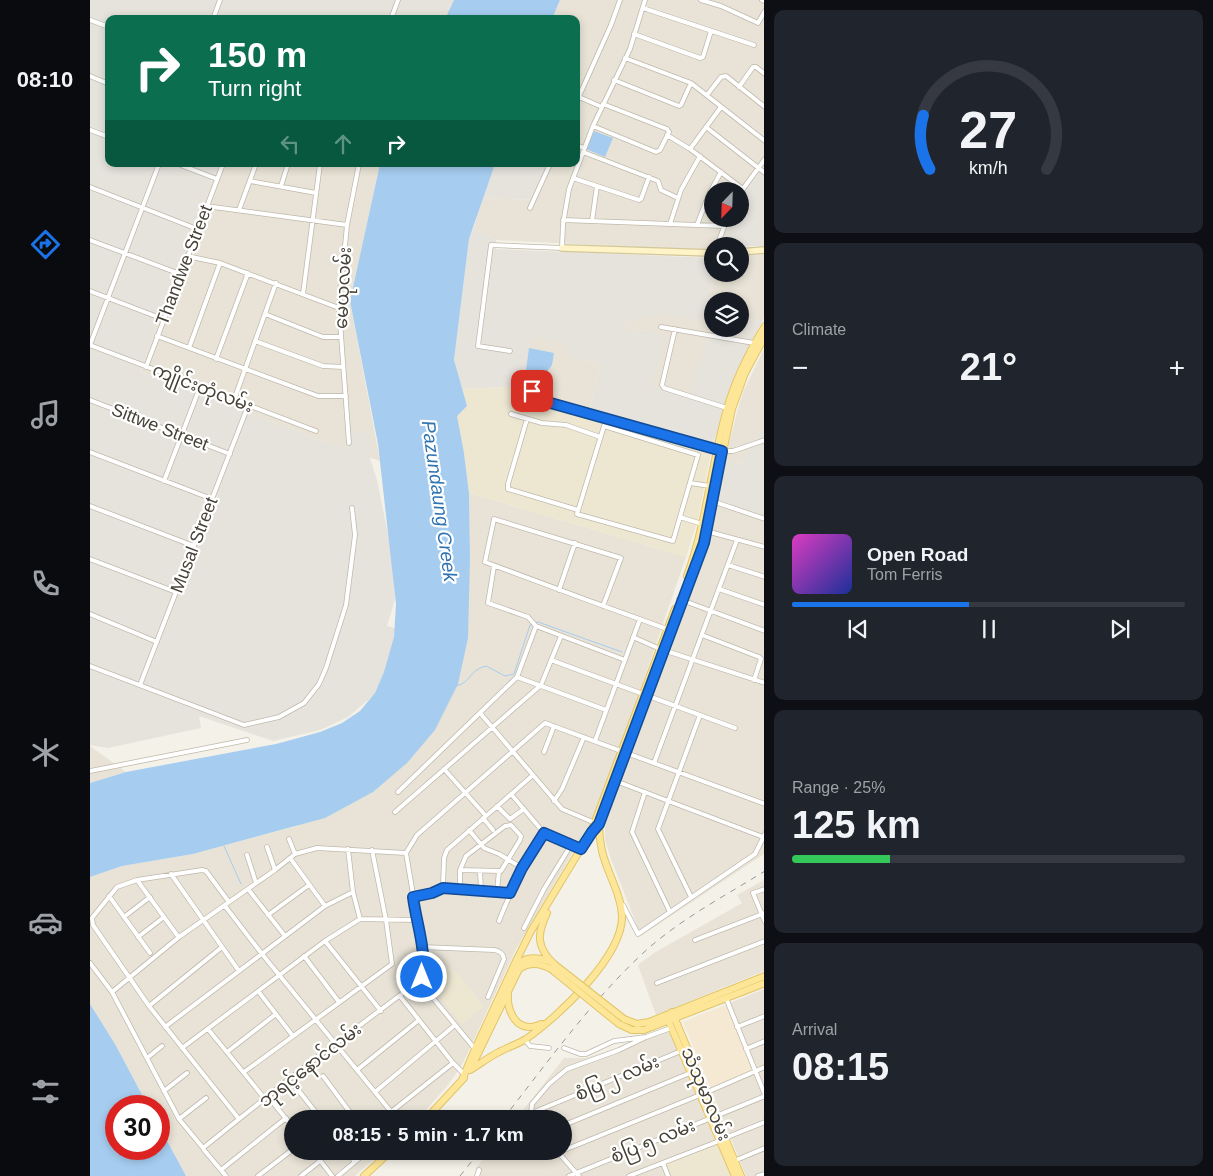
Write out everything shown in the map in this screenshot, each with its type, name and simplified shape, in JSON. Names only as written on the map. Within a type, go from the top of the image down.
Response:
[{"type":"main road","points":[[759,345],[764,326]]},
{"type":"main road","points":[[466,1075],[500,996],[531,932],[597,824],[681,600],[703,528],[729,408],[743,366],[764,336]]},
{"type":"main road","points":[[710,501],[710,486],[720,450]]},
{"type":"main road","points":[[662,650],[667,630],[681,600]]},
{"type":"main road","points":[[434,1110],[466,1075],[500,1052],[525,1040],[545,1024],[572,999],[608,956],[621,928],[620,901],[602,852],[597,824]]},
{"type":"main road","points":[[552,967],[544,953],[539,938],[541,926],[561,884]]},
{"type":"main road","points":[[500,996],[518,964],[524,960],[541,958],[632,1030],[639,1030],[764,983]]},
{"type":"main road","points":[[477,1050],[519,969],[536,964],[552,967]]},
{"type":"main road","points":[[670,1019],[764,976]]},
{"type":"main road","points":[[508,990],[510,1012],[522,1026],[531,1027],[545,1024]]},
{"type":"main road","name":"သံသုမာလမ်း","points":[[670,1019],[690,1073],[702,1094]]},
{"type":"main road","name":"သံသုမာလမ်း","points":[[670,1019],[722,1140],[735,1176]]},
{"type":"main road","name":"သံသုမာလမ်း","points":[[722,1140],[741,1176]]},
{"type":"main road","points":[[364,1176],[382,1160]]},
{"type":"street","points":[[214,15],[220,0]]},
{"type":"street","points":[[392,15],[398,0]]},
{"type":"street","points":[[580,95],[612,25],[620,0]]},
{"type":"street","points":[[580,160],[593,126],[625,58],[645,0]]},
{"type":"street","points":[[701,0],[721,6],[758,23],[764,12]]},
{"type":"street","points":[[643,8],[754,45]]},
{"type":"street","points":[[90,20],[105,26]]},
{"type":"street","points":[[634,34],[701,58],[711,31]]},
{"type":"street","points":[[625,58],[691,83],[764,141]]},
{"type":"street","points":[[738,87],[754,67],[764,74]]},
{"type":"street","points":[[90,76],[105,82]]},
{"type":"street","points":[[707,95],[721,77],[724,76],[764,107]]},
{"type":"street","points":[[614,80],[680,105],[691,83]]},
{"type":"street","points":[[580,97],[668,130],[659,152],[656,152],[593,126]]},
{"type":"street","points":[[690,149],[721,107]]},
{"type":"street","points":[[706,127],[764,173]]},
{"type":"street","points":[[90,130],[105,136]]},
{"type":"street","points":[[667,135],[700,156],[734,182]]},
{"type":"street","points":[[580,148],[658,181],[661,190],[678,198]]},
{"type":"street","points":[[670,224],[678,198],[700,156]]},
{"type":"street","points":[[748,182],[764,160]]},
{"type":"street","points":[[90,345],[158,167]]},
{"type":"street","points":[[186,167],[217,179]]},
{"type":"street","name":"Thandwe Street","points":[[146,367],[162,319],[222,167]]},
{"type":"street","points":[[239,210],[255,167]]},
{"type":"street","points":[[281,186],[287,167]]},
{"type":"street","points":[[302,294],[320,167]]},
{"type":"street","name":"မေယုလမ်း","points":[[349,443],[339,308],[347,225],[358,167]]},
{"type":"street","points":[[530,208],[549,167]]},
{"type":"street","points":[[562,248],[563,220],[569,189],[577,167]]},
{"type":"street","points":[[697,225],[709,194],[721,172]]},
{"type":"street","points":[[573,178],[639,200],[649,178]]},
{"type":"street","points":[[250,181],[316,193]]},
{"type":"street","points":[[592,221],[597,186]]},
{"type":"street","points":[[90,187],[197,229]]},
{"type":"street","points":[[206,206],[347,225]]},
{"type":"street","points":[[563,220],[704,225]]},
{"type":"street","points":[[90,240],[180,274]]},
{"type":"street","points":[[510,352],[478,346],[491,245],[704,254]]},
{"type":"street","points":[[749,251],[764,250]]},
{"type":"street","points":[[187,256],[220,263],[339,308]]},
{"type":"street","points":[[189,348],[220,263]]},
{"type":"street","points":[[216,359],[248,273]]},
{"type":"street","points":[[234,400],[276,283]]},
{"type":"street","points":[[90,291],[162,319]]},
{"type":"street","points":[[265,314],[323,337],[341,337]]},
{"type":"street","points":[[661,327],[759,345]]},
{"type":"street","points":[[675,329],[662,385],[664,388],[729,408]]},
{"type":"street","points":[[157,336],[318,396],[346,396]]},
{"type":"street","points":[[255,341],[322,366],[343,367]]},
{"type":"street","name":"ကျိုင်းတုံလမ်း","points":[[90,345],[316,430]]},
{"type":"street","points":[[164,481],[200,387]]},
{"type":"street","points":[[532,391],[547,402],[720,450],[733,451],[764,440]]},
{"type":"street","name":"Sittwe Street","points":[[90,400],[230,454]]},
{"type":"street","name":"Musal Street","points":[[140,685],[248,406]]},
{"type":"street","points":[[511,414],[542,423],[566,425],[600,437]]},
{"type":"street","points":[[527,419],[508,489],[578,510]]},
{"type":"street","points":[[604,426],[698,455],[690,482],[672,541],[577,514],[604,426]]},
{"type":"street","points":[[90,452],[212,499]]},
{"type":"street","points":[[690,482],[710,486]]},
{"type":"street","points":[[710,501],[764,519]]},
{"type":"street","points":[[90,506],[194,546]]},
{"type":"street","points":[[90,666],[244,725],[279,717],[304,703],[319,684],[326,668],[346,605],[355,535],[352,508]]},
{"type":"street","points":[[680,517],[703,528],[764,547]]},
{"type":"street","points":[[603,606],[621,558],[494,519],[485,562],[667,630]]},
{"type":"street","points":[[654,763],[737,540]]},
{"type":"street","points":[[560,590],[575,543]]},
{"type":"street","points":[[90,559],[176,592]]},
{"type":"street","points":[[728,565],[764,577]]},
{"type":"street","points":[[494,566],[488,603],[528,617],[536,626],[625,660]]},
{"type":"street","points":[[719,588],[764,606]]},
{"type":"street","points":[[681,600],[764,631]]},
{"type":"street","points":[[90,614],[157,642]]},
{"type":"street","points":[[595,741],[640,619]]},
{"type":"street","points":[[398,792],[517,676],[536,626]]},
{"type":"street","points":[[702,635],[759,657],[760,660],[754,680]]},
{"type":"street","points":[[395,812],[541,686],[561,636]]},
{"type":"street","points":[[633,637],[662,650],[764,683]]},
{"type":"street","points":[[551,660],[735,728]]},
{"type":"street","points":[[517,676],[606,710]]},
{"type":"street","points":[[480,714],[562,809],[597,824]]},
{"type":"street","points":[[691,897],[658,828],[700,715]]},
{"type":"street","points":[[477,1050],[419,981],[424,968],[422,947],[406,853],[418,835],[543,724],[547,723],[764,804]]},
{"type":"street","points":[[544,752],[554,726]]},
{"type":"street","points":[[554,801],[562,789],[584,737]]},
{"type":"street","points":[[90,771],[248,740]]},
{"type":"street","points":[[444,769],[484,817],[492,830]]},
{"type":"street","points":[[443,888],[444,858],[447,850],[533,775]]},
{"type":"street","points":[[613,780],[764,836],[755,854],[638,934],[620,901]]},
{"type":"street","points":[[645,792],[632,832],[670,912]]},
{"type":"street","points":[[511,794],[544,833],[581,849]]},
{"type":"street","points":[[497,806],[510,820],[524,808]]},
{"type":"street","points":[[460,870],[502,870],[521,838],[520,834],[511,825],[505,826],[466,856],[460,870],[460,889]]},
{"type":"street","points":[[469,830],[480,845],[522,868]]},
{"type":"street","points":[[499,920],[522,868],[544,833]]},
{"type":"street","points":[[289,840],[295,854]]},
{"type":"street","points":[[524,928],[571,845]]},
{"type":"street","points":[[267,847],[274,870]]},
{"type":"street","points":[[112,992],[153,957],[295,854],[317,848],[406,853]]},
{"type":"street","points":[[348,849],[353,892],[360,919]]},
{"type":"street","points":[[244,1072],[393,962],[372,850]]},
{"type":"street","points":[[246,855],[256,883]]},
{"type":"street","points":[[290,858],[325,906]]},
{"type":"street","points":[[239,1119],[149,1006],[91,926],[92,918],[117,887],[137,880],[171,874],[206,871],[262,954],[389,1110]]},
{"type":"street","points":[[480,871],[481,890]]},
{"type":"street","points":[[497,892],[499,871]]},
{"type":"street","points":[[171,874],[239,971]]},
{"type":"street","points":[[551,879],[561,884]]},
{"type":"street","points":[[137,880],[177,934]]},
{"type":"street","points":[[268,915],[309,884]]},
{"type":"street","points":[[413,897],[432,893],[443,888],[510,893]]},
{"type":"street","points":[[248,889],[286,936]]},
{"type":"street","points":[[764,889],[753,893],[763,914],[764,922]]},
{"type":"street","points":[[165,1026],[325,906],[353,892]]},
{"type":"street","points":[[108,896],[150,953]]},
{"type":"street","points":[[124,917],[150,898]]},
{"type":"street","points":[[696,940],[763,914]]},
{"type":"street","points":[[138,937],[164,917]]},
{"type":"street","points":[[182,1048],[304,956],[360,919],[416,920]]},
{"type":"street","points":[[325,941],[381,1010]]},
{"type":"street","points":[[657,983],[764,941]]},
{"type":"street","points":[[149,1006],[222,947]]},
{"type":"street","points":[[422,947],[494,950],[500,952],[504,959],[488,997]]},
{"type":"street","points":[[304,956],[339,1002]]},
{"type":"street","points":[[90,963],[112,992],[179,1120],[226,1176]]},
{"type":"street","name":"ဘုရင့်နောင်လမ်း","points":[[204,1149],[239,1119],[419,981]]},
{"type":"street","points":[[258,991],[293,1036]]},
{"type":"street","points":[[400,996],[453,1063],[466,1075]]},
{"type":"street","points":[[726,998],[764,1096]]},
{"type":"street","points":[[227,1052],[276,1014]]},
{"type":"street","points":[[737,1027],[764,1016]]},
{"type":"street","points":[[530,1110],[532,1104],[551,1082],[567,1070],[620,1050],[646,1037],[670,1019]]},
{"type":"street","points":[[357,1070],[419,1020]]},
{"type":"street","points":[[375,1092],[455,1025]]},
{"type":"street","points":[[208,1029],[265,1099]]},
{"type":"street","points":[[564,1048],[580,1054],[586,1054],[614,1041],[646,1037]]},
{"type":"street","points":[[525,1040],[530,1046],[549,1048]]},
{"type":"street","points":[[746,1049],[764,1041]]},
{"type":"street","points":[[147,1058],[162,1046]]},
{"type":"street","name":"စံပြ ၂ လမ်း","points":[[543,1110],[681,1051]]},
{"type":"street","points":[[394,1110],[453,1063]]},
{"type":"street","points":[[572,1147],[764,1067]]},
{"type":"street","points":[[164,1091],[186,1073]]},
{"type":"street","points":[[572,1122],[690,1073]]},
{"type":"street","points":[[323,1076],[348,1110]]},
{"type":"street","points":[[295,1086],[314,1110]]},
{"type":"street","name":"စံပြ ၅ လမ်း","points":[[569,1176],[764,1096]]},
{"type":"street","points":[[179,1120],[206,1098]]},
{"type":"street","points":[[274,1104],[284,1116]]},
{"type":"street","points":[[221,1170],[284,1120]]},
{"type":"street","points":[[629,1176],[764,1122]]},
{"type":"street","points":[[734,1161],[764,1148]]},
{"type":"street","points":[[258,1176],[284,1156]]},
{"type":"street","points":[[338,1176],[357,1160]]},
{"type":"street","points":[[566,1160],[577,1174]]},
{"type":"street","points":[[301,1176],[320,1161],[332,1176]]},
{"type":"street","points":[[663,1163],[668,1176]]},
{"type":"street","points":[[477,1176],[479,1170]]},
{"type":"street","points":[[758,1176],[764,1174]]},
{"type":"shaded area","points":[[90,0],[454,0],[447,15],[105,15],[105,167],[217,167],[140,372],[345,448],[349,430],[368,432],[372,450],[370,458],[377,480],[392,554],[395,599],[387,626],[398,629],[389,667],[374,695],[348,717],[320,730],[273,741],[199,716],[201,728],[108,748],[90,745]]},
{"type":"shaded area","points":[[560,0],[764,0],[764,177],[758,171],[749,184],[749,182],[704,182],[704,228],[728,228],[725,237],[704,237],[704,251],[496,240],[473,229],[483,198],[529,200],[545,167],[580,167],[580,15],[554,15]]},
{"type":"shaded area","points":[[217,167],[379,167],[350,301],[380,461],[140,372]]},
{"type":"shaded area","points":[[494,167],[545,167],[529,200],[483,198]]},
{"type":"shaded area","points":[[758,171],[764,177],[764,246],[749,246],[749,237],[725,237],[728,228],[749,228],[749,184]]},
{"type":"shaded area","points":[[473,229],[496,240],[496,249],[704,258],[704,282],[713,283],[710,292],[704,292],[704,311],[701,320],[656,314],[624,323],[628,332],[646,330],[666,337],[651,386],[687,397],[709,337],[749,337],[749,319],[762,322],[746,352],[724,409],[712,448],[588,414],[601,363],[566,357],[569,344],[534,337],[533,341],[530,341],[524,384],[521,389],[505,387],[461,389],[454,361],[469,239]]},
{"type":"shaded area","points":[[764,254],[764,318],[762,322],[749,319],[749,292],[710,292],[713,282],[749,282],[749,255]]},
{"type":"shaded area","points":[[704,311],[704,337],[709,337],[687,397],[651,386],[646,330],[627,332],[624,323],[656,314],[701,320]]},
{"type":"shaded area","points":[[534,337],[570,344],[567,357],[601,363],[588,414],[518,396],[524,384],[530,341]]},
{"type":"shaded area","points":[[764,349],[764,425],[741,464],[725,461],[743,392]]},
{"type":"shaded area","points":[[505,387],[521,389],[518,396],[712,448],[698,519],[686,557],[469,493],[464,453],[456,416],[467,406],[461,389]]},
{"type":"shaded area","points":[[764,425],[764,517],[717,500],[725,461],[741,464]]},
{"type":"shaded area","points":[[469,493],[686,557],[618,754],[589,825],[516,949],[462,1065],[448,1085],[426,1110],[284,1110],[284,1160],[373,1160],[355,1176],[186,1176],[170,1146],[170,1095],[142,1095],[115,1044],[90,1004],[90,877],[122,866],[193,854],[297,826],[470,558]]},
{"type":"shaded area","points":[[717,500],[764,517],[764,854],[641,936],[611,859],[605,840],[605,826],[610,807],[707,544]]},
{"type":"shaded area","points":[[90,746],[126,772],[90,783]]},
{"type":"shaded area","points":[[764,880],[764,971],[656,1015],[638,965],[654,953],[742,903],[737,895]]},
{"type":"shaded area","points":[[451,966],[484,1006],[462,1024],[429,983]]},
{"type":"shaded area","points":[[764,989],[764,1176],[746,1176],[712,1091],[758,1072],[730,1003]]},
{"type":"shaded area","points":[[730,1003],[759,1072],[712,1091],[683,1022]]},
{"type":"shaded area","points":[[665,1027],[670,1030],[732,1176],[474,1176],[476,1168],[483,1160],[572,1160],[572,1110],[523,1110],[564,1058],[586,1058],[622,1046]]},
{"type":"shaded area","points":[[717,1144],[732,1176],[672,1176],[667,1164]]},
{"type":"water","points":[[454,0],[560,0],[554,15],[447,15]]},
{"type":"water","points":[[594,131],[613,138],[605,157],[586,149]]},
{"type":"water","name":"Pazundaung Creek","points":[[379,167],[494,167],[469,239],[454,360],[467,406],[457,416],[469,493],[470,558],[468,638],[458,684],[435,730],[407,763],[373,792],[325,818],[193,854],[122,866],[90,877],[90,783],[126,772],[276,744],[320,732],[342,723],[360,711],[375,693],[384,672],[394,637],[396,604],[378,444],[350,301]]},
{"type":"water","points":[[529,348],[554,353],[552,365],[538,384],[524,384]]},
{"type":"water","points":[[90,1004],[115,1044],[142,1095],[105,1095],[105,1160],[170,1160],[170,1146],[186,1176],[90,1176]]},
{"type":"waterway","points":[[456,686],[465,682],[476,670],[486,666],[505,676],[514,674],[530,625],[538,622],[622,652]]},
{"type":"waterway","points":[[224,846],[241,884]]},
{"type":"railway","points":[[510,1110],[586,1014],[641,955],[685,920],[764,872]]},
{"type":"railway","points":[[460,1176],[473,1160]]},
{"type":"route","points":[[422,977],[424,968],[422,947],[413,897],[432,893],[443,888],[510,893],[522,868],[544,833],[581,849],[599,824],[683,601],[707,531],[722,451],[547,402],[532,391]]}]
